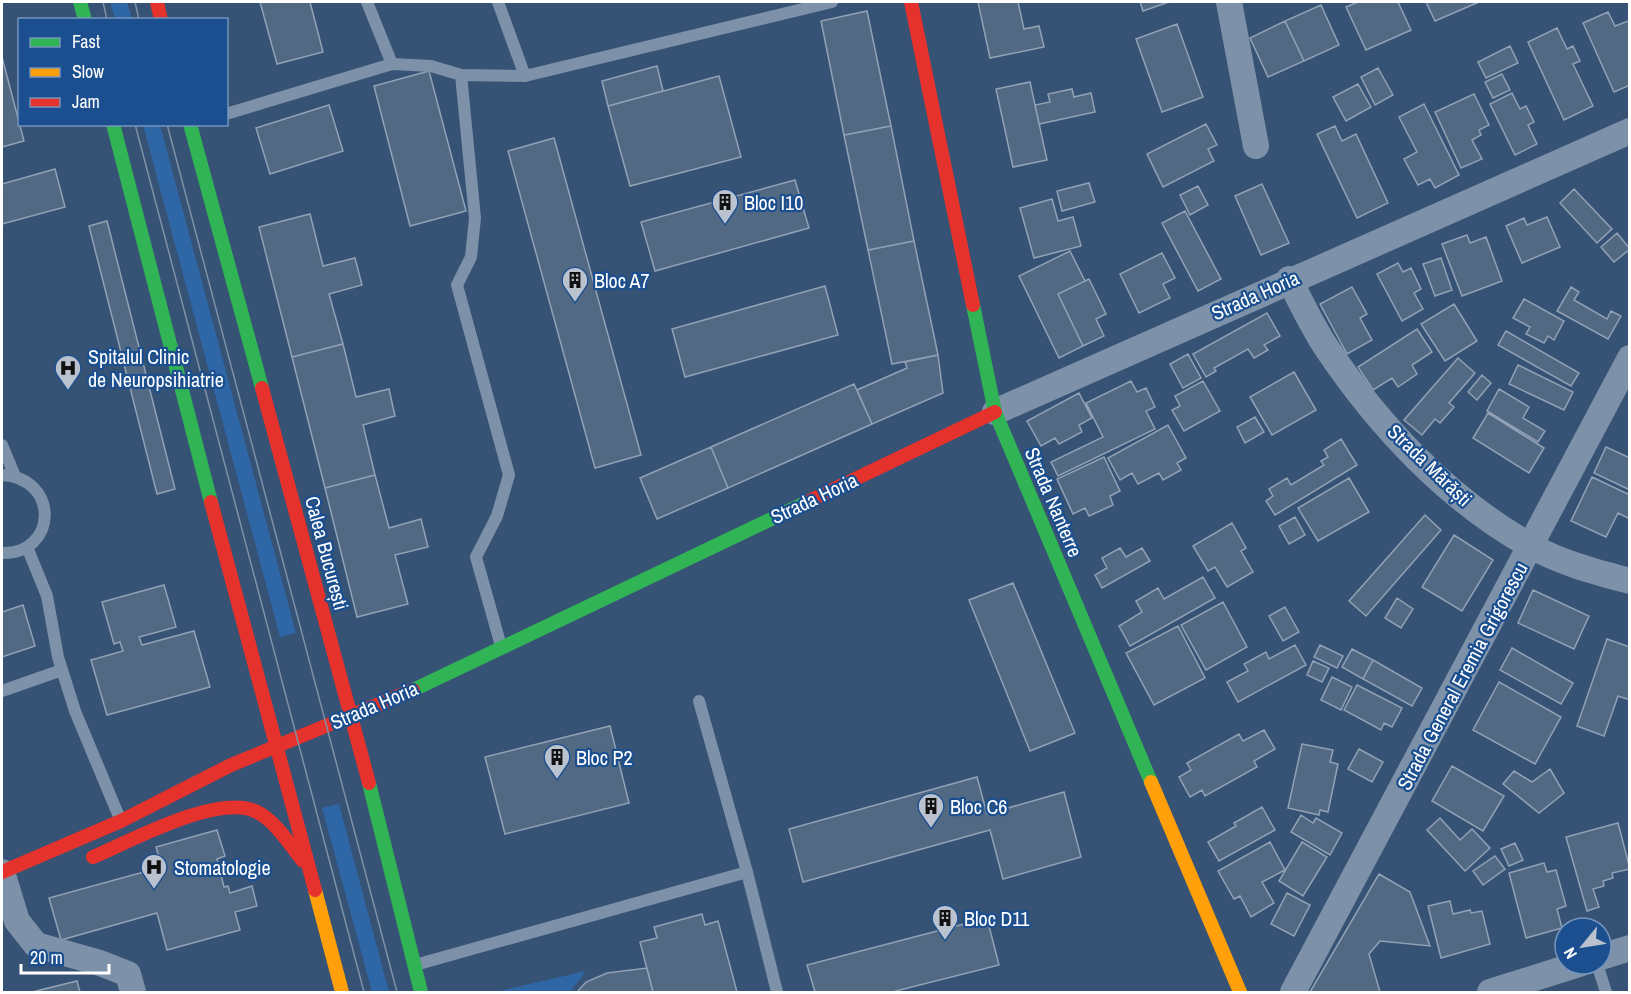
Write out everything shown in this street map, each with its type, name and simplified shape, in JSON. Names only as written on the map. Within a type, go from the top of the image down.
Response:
[{"type":"street","points":[[80,2],[84,18]]},
{"type":"street","points":[[157,2],[161,18]]},
{"type":"street","name":"Strada Nanterre","points":[[911,2],[994,412],[1240,993]]},
{"type":"street","points":[[1234,4],[1256,146]]},
{"type":"street","points":[[114,126],[342,993]]},
{"type":"street","name":"Calea București","points":[[193,126],[352,714],[421,993]]},
{"type":"street","name":"Strada Horia","points":[[2,872],[121,820],[231,765],[352,714],[388,702],[994,412],[1289,279],[1629,131]]},
{"type":"street","name":"Strada Mărăști","points":[[1289,279],[1325,346],[1368,404],[1421,462],[1471,507],[1531,546],[1574,565],[1629,580]]},
{"type":"street","name":"Strada General Eremia Grigorescu","points":[[1293,993],[1629,358]]},
{"type":"street","points":[[79,862],[200,812],[224,807],[255,811],[278,830],[308,867]]},
{"type":"street","points":[[31,875],[2,872],[17,921],[36,945],[100,963],[128,974],[133,993]]},
{"type":"street","points":[[1613,953],[1629,948]]},
{"type":"street","points":[[1490,993],[1553,972]]},
{"type":"lane","points":[[367,2],[392,64]]},
{"type":"lane","points":[[498,2],[525,76]]},
{"type":"lane","points":[[228,113],[392,64],[431,66],[461,75],[525,76],[832,2]]},
{"type":"lane","points":[[461,75],[475,218],[471,257],[457,285],[509,475],[497,516],[476,556],[501,646]]},
{"type":"lane","points":[[2,445],[15,476]]},
{"type":"lane","points":[[2,475],[15,476],[27,481],[37,489],[46,514],[37,538],[27,547],[15,552],[2,553]]},
{"type":"lane","points":[[27,547],[47,596],[62,670],[75,711],[121,820]]},
{"type":"lane","points":[[2,691],[62,670]]},
{"type":"lane","points":[[699,701],[747,872],[777,993]]},
{"type":"lane","points":[[414,966],[747,872]]},
{"type":"lane","points":[[1601,976],[1606,993]]},
{"type":"shaded area","points":[[110,2],[127,2],[132,18],[115,18]]},
{"type":"shaded area","points":[[143,126],[160,126],[296,633],[280,637]]},
{"type":"shaded area","points":[[339,804],[389,992],[372,992],[322,808]]},
{"type":"shaded area","points":[[586,971],[570,992],[495,992]]},
{"type":"building","points":[[260,2],[310,2],[323,52],[277,64]]},
{"type":"building","points":[[978,2],[1018,2],[1024,29],[1039,26],[1044,47],[990,58]]},
{"type":"building","points":[[1140,2],[1169,2],[1143,11]]},
{"type":"building","points":[[1358,2],[1398,2],[1411,30],[1366,50],[1346,7]]},
{"type":"building","points":[[1426,2],[1479,2],[1435,21]]},
{"type":"building","points":[[1321,5],[1339,45],[1304,61],[1285,21]]},
{"type":"building","points":[[867,11],[891,126],[844,135],[821,21]]},
{"type":"building","points":[[1608,12],[1615,26],[1628,21],[1630,23],[1630,85],[1614,92],[1583,23]]},
{"type":"building","points":[[1285,21],[1304,61],[1268,77],[1250,38]]},
{"type":"building","points":[[1177,24],[1203,97],[1162,112],[1136,39]]},
{"type":"building","points":[[1557,28],[1567,49],[1573,46],[1580,61],[1573,64],[1593,106],[1564,120],[1528,42]]},
{"type":"building","points":[[1510,46],[1518,63],[1486,78],[1478,62]]},
{"type":"building","points":[[2,57],[18,126],[20,126],[24,141],[2,147]]},
{"type":"building","points":[[657,66],[663,91],[608,106],[602,81]]},
{"type":"building","points":[[1378,68],[1393,95],[1375,105],[1361,77]]},
{"type":"building","points":[[429,71],[466,211],[410,226],[374,86]]},
{"type":"building","points":[[1502,74],[1510,90],[1493,98],[1485,82]]},
{"type":"building","points":[[719,76],[741,157],[630,186],[608,106]]},
{"type":"building","points":[[1030,82],[1047,160],[1013,167],[996,89]]},
{"type":"building","points":[[1358,84],[1371,107],[1346,121],[1333,97]]},
{"type":"building","points":[[1072,89],[1074,97],[1091,93],[1095,112],[1039,124],[1035,105],[1050,102],[1048,94]]},
{"type":"building","points":[[1512,93],[1520,109],[1526,106],[1534,122],[1528,125],[1537,144],[1515,155],[1490,104]]},
{"type":"building","points":[[1474,94],[1489,125],[1479,130],[1481,135],[1472,140],[1482,159],[1461,168],[1435,112]]},
{"type":"building","points":[[1424,104],[1459,175],[1435,188],[1430,179],[1418,185],[1404,159],[1417,152],[1399,117]]},
{"type":"building","points":[[329,105],[343,151],[270,174],[256,128]]},
{"type":"building","points":[[1206,124],[1217,145],[1208,149],[1214,161],[1163,187],[1147,154]]},
{"type":"building","points":[[891,126],[914,241],[868,250],[844,135]]},
{"type":"building","points":[[1335,126],[1342,141],[1356,134],[1388,203],[1357,218],[1317,134]]},
{"type":"building","name":"Bloc A7","points":[[554,138],[641,455],[595,468],[508,151]]},
{"type":"building","points":[[55,169],[65,207],[2,224],[2,184]]},
{"type":"building","name":"Bloc I10","points":[[795,180],[809,228],[655,271],[641,222]]},
{"type":"building","points":[[1089,183],[1095,202],[1062,211],[1057,191]]},
{"type":"building","points":[[1262,184],[1289,243],[1261,255],[1235,196]]},
{"type":"building","points":[[1198,186],[1208,205],[1190,215],[1180,195]]},
{"type":"building","points":[[1574,189],[1612,229],[1597,243],[1560,203]]},
{"type":"building","points":[[1052,199],[1058,221],[1073,217],[1081,246],[1034,258],[1020,208]]},
{"type":"building","points":[[1185,211],[1221,279],[1198,291],[1162,223]]},
{"type":"building","points":[[310,214],[323,266],[355,258],[362,285],[329,294],[343,344],[292,357],[259,227]]},
{"type":"building","points":[[1547,217],[1560,247],[1522,263],[1506,226],[1524,218],[1527,225]]},
{"type":"building","points":[[107,221],[175,489],[157,494],[89,226]]},
{"type":"building","points":[[1617,233],[1630,249],[1614,262],[1601,247]]},
{"type":"building","points":[[1467,235],[1470,243],[1486,237],[1502,281],[1462,296],[1442,244]]},
{"type":"building","points":[[914,241],[938,355],[892,364],[868,250]]},
{"type":"building","points":[[1070,251],[1085,281],[1058,294],[1083,346],[1059,358],[1019,276]]},
{"type":"building","points":[[1162,253],[1175,278],[1163,284],[1170,298],[1139,313],[1120,274]]},
{"type":"building","points":[[1441,258],[1452,290],[1435,296],[1423,264]]},
{"type":"building","points":[[1398,263],[1403,272],[1411,268],[1421,289],[1414,293],[1423,309],[1402,321],[1377,274]]},
{"type":"building","points":[[1089,279],[1106,314],[1096,319],[1104,336],[1083,346],[1058,294]]},
{"type":"building","points":[[825,286],[838,335],[685,377],[672,329]]},
{"type":"building","points":[[1352,287],[1367,314],[1360,318],[1372,340],[1347,354],[1320,304]]},
{"type":"building","points":[[1571,287],[1579,292],[1574,300],[1607,319],[1611,311],[1621,316],[1608,339],[1557,311]]},
{"type":"building","points":[[1524,299],[1564,321],[1554,340],[1548,336],[1544,343],[1526,334],[1530,327],[1513,318]]},
{"type":"building","points":[[1454,304],[1477,341],[1445,361],[1421,324]]},
{"type":"building","points":[[1267,313],[1280,336],[1264,345],[1268,350],[1254,358],[1248,349],[1214,368],[1216,371],[1206,377],[1193,354]]},
{"type":"building","points":[[1417,329],[1432,352],[1412,365],[1417,374],[1398,387],[1392,378],[1373,390],[1358,367]]},
{"type":"building","points":[[1506,331],[1579,373],[1571,386],[1498,345]]},
{"type":"building","points":[[343,344],[356,397],[389,389],[395,416],[363,425],[375,475],[325,488],[292,357]]},
{"type":"building","points":[[1188,354],[1201,378],[1183,388],[1170,364]]},
{"type":"building","points":[[938,355],[943,393],[872,424],[857,390],[907,368],[905,362]]},
{"type":"building","points":[[1458,358],[1475,373],[1449,403],[1454,407],[1440,423],[1435,419],[1422,435],[1404,420]]},
{"type":"building","points":[[1518,365],[1573,392],[1564,410],[1509,384]]},
{"type":"building","points":[[1294,372],[1316,410],[1272,435],[1250,397]]},
{"type":"building","points":[[1482,375],[1491,383],[1477,400],[1468,392]]},
{"type":"building","points":[[1131,381],[1137,392],[1146,388],[1155,407],[1146,411],[1155,429],[1058,476],[1051,462],[1103,437],[1086,403]]},
{"type":"building","points":[[1203,381],[1220,411],[1184,431],[1172,410],[1180,406],[1175,396]]},
{"type":"building","points":[[854,384],[872,424],[728,488],[711,447]]},
{"type":"building","points":[[1499,389],[1529,407],[1523,418],[1545,431],[1538,442],[1487,411]]},
{"type":"building","points":[[1079,393],[1092,418],[1079,425],[1082,432],[1059,444],[1055,438],[1041,446],[1027,421]]},
{"type":"building","points":[[1488,413],[1544,448],[1529,473],[1473,438]]},
{"type":"building","points":[[1255,417],[1264,432],[1245,443],[1237,427]]},
{"type":"building","points":[[1168,425],[1186,458],[1177,463],[1181,470],[1163,480],[1159,473],[1138,484],[1132,473],[1120,480],[1108,458]]},
{"type":"building","points":[[1341,439],[1357,465],[1275,515],[1266,501],[1273,496],[1269,489],[1287,478],[1291,485],[1324,465],[1321,461],[1328,457],[1324,450]]},
{"type":"building","points":[[711,447],[728,488],[657,519],[640,478]]},
{"type":"building","points":[[1606,447],[1630,458],[1630,490],[1594,473]]},
{"type":"building","points":[[1104,457],[1120,491],[1110,496],[1113,505],[1089,516],[1085,508],[1073,514],[1057,479]]},
{"type":"building","points":[[375,475],[389,528],[421,519],[428,547],[395,555],[408,604],[357,617],[325,488]]},
{"type":"building","points":[[1592,477],[1630,495],[1630,519],[1618,513],[1606,537],[1571,521]]},
{"type":"building","points":[[1349,478],[1369,512],[1318,541],[1298,508]]},
{"type":"building","points":[[1425,515],[1441,530],[1366,616],[1349,601]]},
{"type":"building","points":[[1295,517],[1305,535],[1289,544],[1279,526]]},
{"type":"building","points":[[1232,523],[1246,548],[1241,551],[1253,572],[1227,587],[1215,567],[1208,571],[1193,546]]},
{"type":"building","points":[[1454,535],[1493,560],[1462,611],[1422,587]]},
{"type":"building","points":[[1120,548],[1126,557],[1142,548],[1150,561],[1102,588],[1095,575],[1107,568],[1102,558]]},
{"type":"building","points":[[1203,577],[1215,598],[1130,646],[1119,626],[1142,612],[1136,601],[1158,588],[1164,599]]},
{"type":"building","points":[[1013,583],[1075,733],[1030,751],[969,600]]},
{"type":"building","points":[[164,585],[176,627],[139,637],[142,645],[194,631],[210,687],[107,715],[91,660],[123,651],[120,642],[114,644],[102,602]]},
{"type":"building","points":[[1533,590],[1589,616],[1574,649],[1518,623]]},
{"type":"building","points":[[1397,598],[1413,609],[1401,628],[1385,618]]},
{"type":"building","points":[[1223,602],[1247,647],[1206,670],[1181,625]]},
{"type":"building","points":[[23,605],[35,646],[2,657],[2,612]]},
{"type":"building","points":[[1285,607],[1299,632],[1283,641],[1269,616]]},
{"type":"building","points":[[1178,626],[1205,678],[1154,705],[1126,653]]},
{"type":"building","points":[[1607,639],[1630,647],[1630,700],[1618,696],[1604,736],[1577,726]]},
{"type":"building","points":[[1295,645],[1306,665],[1238,702],[1227,682],[1248,671],[1244,664],[1266,652],[1269,659]]},
{"type":"building","points":[[1320,645],[1343,656],[1337,668],[1314,657]]},
{"type":"building","points":[[1512,648],[1573,683],[1561,704],[1500,670]]},
{"type":"building","points":[[1352,649],[1373,660],[1363,679],[1342,667]]},
{"type":"building","points":[[1373,660],[1422,688],[1412,706],[1363,679]]},
{"type":"building","points":[[1313,661],[1329,668],[1322,682],[1307,675]]},
{"type":"building","points":[[1332,677],[1352,687],[1341,710],[1321,700]]},
{"type":"building","points":[[1499,682],[1561,717],[1535,764],[1473,730]]},
{"type":"building","points":[[1357,685],[1402,708],[1392,727],[1384,723],[1381,730],[1344,710]]},
{"type":"building","name":"Bloc P2","points":[[610,726],[629,803],[505,834],[485,757]]},
{"type":"building","points":[[1264,730],[1275,749],[1254,761],[1257,767],[1205,796],[1202,790],[1190,797],[1179,777],[1191,770],[1187,763],[1239,734],[1243,741]]},
{"type":"building","points":[[1302,744],[1333,750],[1330,762],[1338,764],[1328,812],[1320,810],[1319,815],[1288,808]]},
{"type":"building","points":[[1359,749],[1383,762],[1372,782],[1348,769]]},
{"type":"building","points":[[1452,766],[1504,796],[1483,831],[1432,801]]},
{"type":"building","points":[[1550,769],[1564,793],[1539,813],[1503,784],[1514,771],[1532,782]]},
{"type":"building","name":"Bloc C6","points":[[977,777],[987,814],[1064,792],[1081,857],[1003,879],[990,830],[803,882],[789,829]]},
{"type":"building","points":[[1262,807],[1275,830],[1219,861],[1208,842],[1236,826],[1234,823]]},
{"type":"building","points":[[1301,815],[1313,823],[1316,818],[1342,833],[1330,855],[1291,832]]},
{"type":"building","points":[[1440,818],[1460,840],[1472,829],[1490,848],[1465,871],[1427,830]]},
{"type":"building","points":[[1618,823],[1630,869],[1612,873],[1613,878],[1603,881],[1604,886],[1593,889],[1599,907],[1587,911],[1566,837]]},
{"type":"building","name":"Stomatologie","points":[[217,830],[225,856],[217,859],[224,887],[228,886],[230,893],[252,886],[257,906],[235,912],[240,930],[167,950],[157,913],[61,940],[49,898],[162,867],[156,847]]},
{"type":"building","points":[[1270,842],[1285,870],[1262,882],[1274,903],[1251,917],[1240,896],[1234,899],[1218,871]]},
{"type":"building","points":[[1302,842],[1327,857],[1303,896],[1279,881]]},
{"type":"building","points":[[1515,843],[1523,860],[1509,866],[1501,849]]},
{"type":"building","points":[[1495,856],[1505,869],[1483,885],[1473,871]]},
{"type":"building","points":[[1544,863],[1547,872],[1556,870],[1566,906],[1557,909],[1559,916],[1553,916],[1553,930],[1526,938],[1509,873]]},
{"type":"building","points":[[1379,874],[1410,892],[1430,946],[1380,941],[1369,954],[1380,992],[1310,992]]},
{"type":"building","points":[[1287,893],[1310,905],[1294,936],[1271,924]]},
{"type":"building","points":[[1450,901],[1453,914],[1470,910],[1471,913],[1482,911],[1490,944],[1441,958],[1428,906]]},
{"type":"building","points":[[702,914],[705,925],[718,921],[737,992],[653,992],[640,942],[657,938],[654,927]]},
{"type":"building","name":"Bloc D11","points":[[987,918],[999,965],[892,992],[815,992],[807,965]]},
{"type":"building","points":[[647,968],[653,992],[577,992],[586,982],[607,973]]},
{"type":"building","points":[[77,981],[80,992],[32,992]]},
{"type":"tram line","points":[[103,2],[107,18]]},
{"type":"tram line","points":[[135,2],[139,18]]},
{"type":"tram line","points":[[136,126],[364,992]]},
{"type":"tram line","points":[[168,126],[397,992]]},
{"type":"traffic: fast","points":[[80,2],[84,18]]},
{"type":"traffic: fast","points":[[114,126],[211,502]]},
{"type":"traffic: fast","points":[[191,126],[262,388]]},
{"type":"traffic: fast","points":[[973,305],[995,412],[1151,782]]},
{"type":"traffic: fast","points":[[413,690],[807,502]]},
{"type":"traffic: fast","points":[[369,783],[421,992]]},
{"type":"traffic: slow","points":[[1151,782],[1240,992]]},
{"type":"traffic: slow","points":[[315,890],[342,992]]},
{"type":"traffic: jam","points":[[157,2],[161,18]]},
{"type":"traffic: jam","points":[[911,2],[973,305]]},
{"type":"traffic: jam","points":[[262,388],[369,783]]},
{"type":"traffic: jam","points":[[807,502],[995,412]]},
{"type":"traffic: jam","points":[[211,502],[315,890]]},
{"type":"traffic: jam","points":[[2,872],[121,821],[231,765],[413,690]]},
{"type":"traffic: jam","points":[[93,857],[151,831],[197,814],[238,807],[255,811],[269,820],[303,861]]},
{"type":"place","name":"Bloc I10","points":[[725,225]]},
{"type":"place","name":"Bloc A7","points":[[575,303]]},
{"type":"place","name":"Spitalul Clinic de Neuropsihiatrie","points":[[68,391]]},
{"type":"place","name":"Bloc P2","points":[[557,780]]},
{"type":"place","name":"Bloc C6","points":[[931,829]]},
{"type":"place","name":"Stomatologie","points":[[154,890]]},
{"type":"place","name":"Bloc D11","points":[[945,941]]}]
